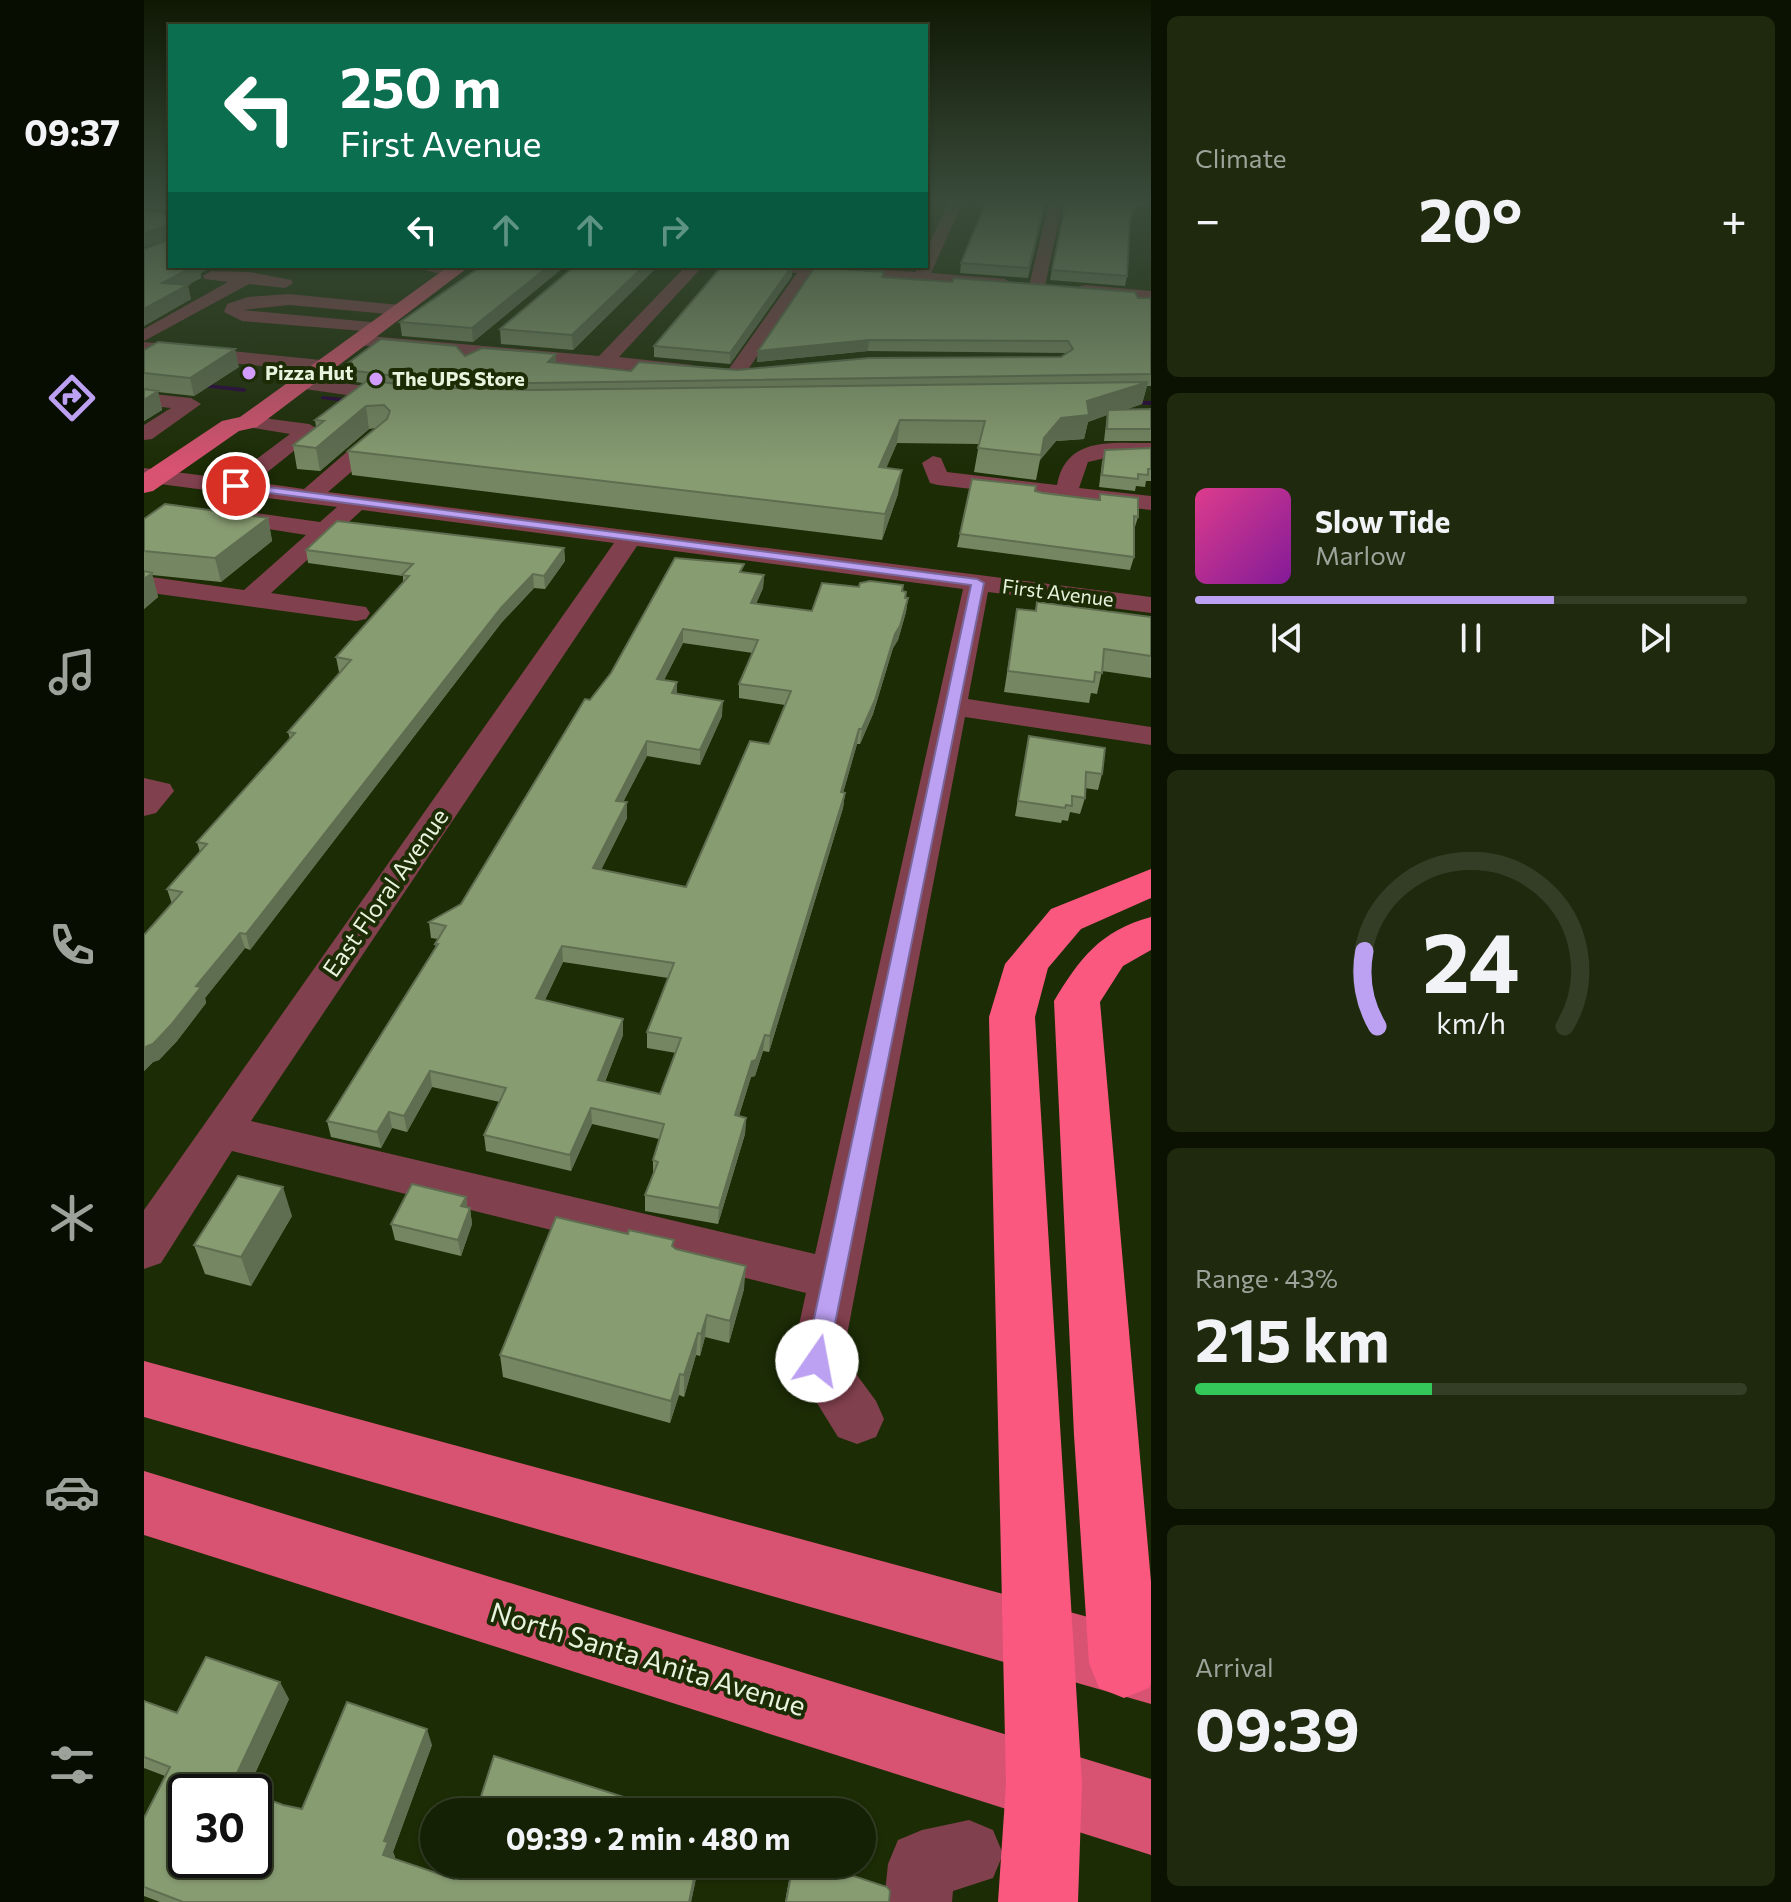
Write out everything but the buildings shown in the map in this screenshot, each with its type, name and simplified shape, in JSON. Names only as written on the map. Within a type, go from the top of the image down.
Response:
[{"type":"highway","points":[[1038,1902],[1044,1784],[1012,1017],[1027,964],[1066,919],[1151,882]]},
{"type":"highway","points":[[1138,1666],[1104,1419],[1077,1001],[1107,956],[1151,931]]},
{"type":"main road","points":[[144,505],[156,479],[252,429],[256,415],[425,291]]},
{"type":"main road","points":[[144,1389],[1138,1666]]},
{"type":"main road","name":"North Santa Anita Avenue","points":[[144,1503],[1151,1817]]},
{"type":"street","points":[[144,336],[226,291]]},
{"type":"street","points":[[373,291],[419,295]]},
{"type":"street","points":[[603,363],[672,291]]},
{"type":"street","points":[[721,372],[789,291]]},
{"type":"street","points":[[1086,291],[1151,296]]},
{"type":"street","points":[[399,310],[272,299],[245,302],[233,308],[233,312],[242,316],[477,352],[721,372],[766,372]]},
{"type":"street","points":[[163,304],[192,310]]},
{"type":"street","points":[[458,367],[500,333]]},
{"type":"street","points":[[144,348],[321,366]]},
{"type":"street","points":[[264,382],[420,400]]},
{"type":"street","points":[[144,399],[191,404],[144,434]]},
{"type":"street","points":[[236,486],[309,430],[256,415]]},
{"type":"street","points":[[310,495],[379,436]]},
{"type":"street","points":[[1066,494],[1072,465],[1079,456],[1094,452],[1151,450]]},
{"type":"street","points":[[933,463],[938,478],[1151,503]]},
{"type":"street","name":"First Avenue","points":[[156,479],[358,501],[1151,605]]},
{"type":"street","points":[[268,490],[238,518],[326,530]]},
{"type":"street","points":[[249,599],[358,501]]},
{"type":"street","name":"East Floral Avenue","points":[[144,1249],[221,1131],[630,538]]},
{"type":"street","points":[[857,1419],[817,1361],[977,583]]},
{"type":"street","points":[[144,584],[356,613]]},
{"type":"street","points":[[952,706],[1151,736]]},
{"type":"street","points":[[144,788],[158,791],[144,806]]},
{"type":"street","points":[[221,1131],[834,1279]]},
{"type":"street","points":[[918,1902],[922,1864],[969,1854]]},
{"type":"waterway","points":[[196,385],[244,390]]},
{"type":"waterway","points":[[323,398],[354,401]]},
{"type":"waterway","points":[[1131,403],[1151,403]]},
{"type":"place","name":"Pizza Hut","points":[[249,373]]},
{"type":"place","name":"The UPS Store","points":[[376,379]]},
{"type":"route","points":[[236,486],[977,583],[817,1361]]}]
